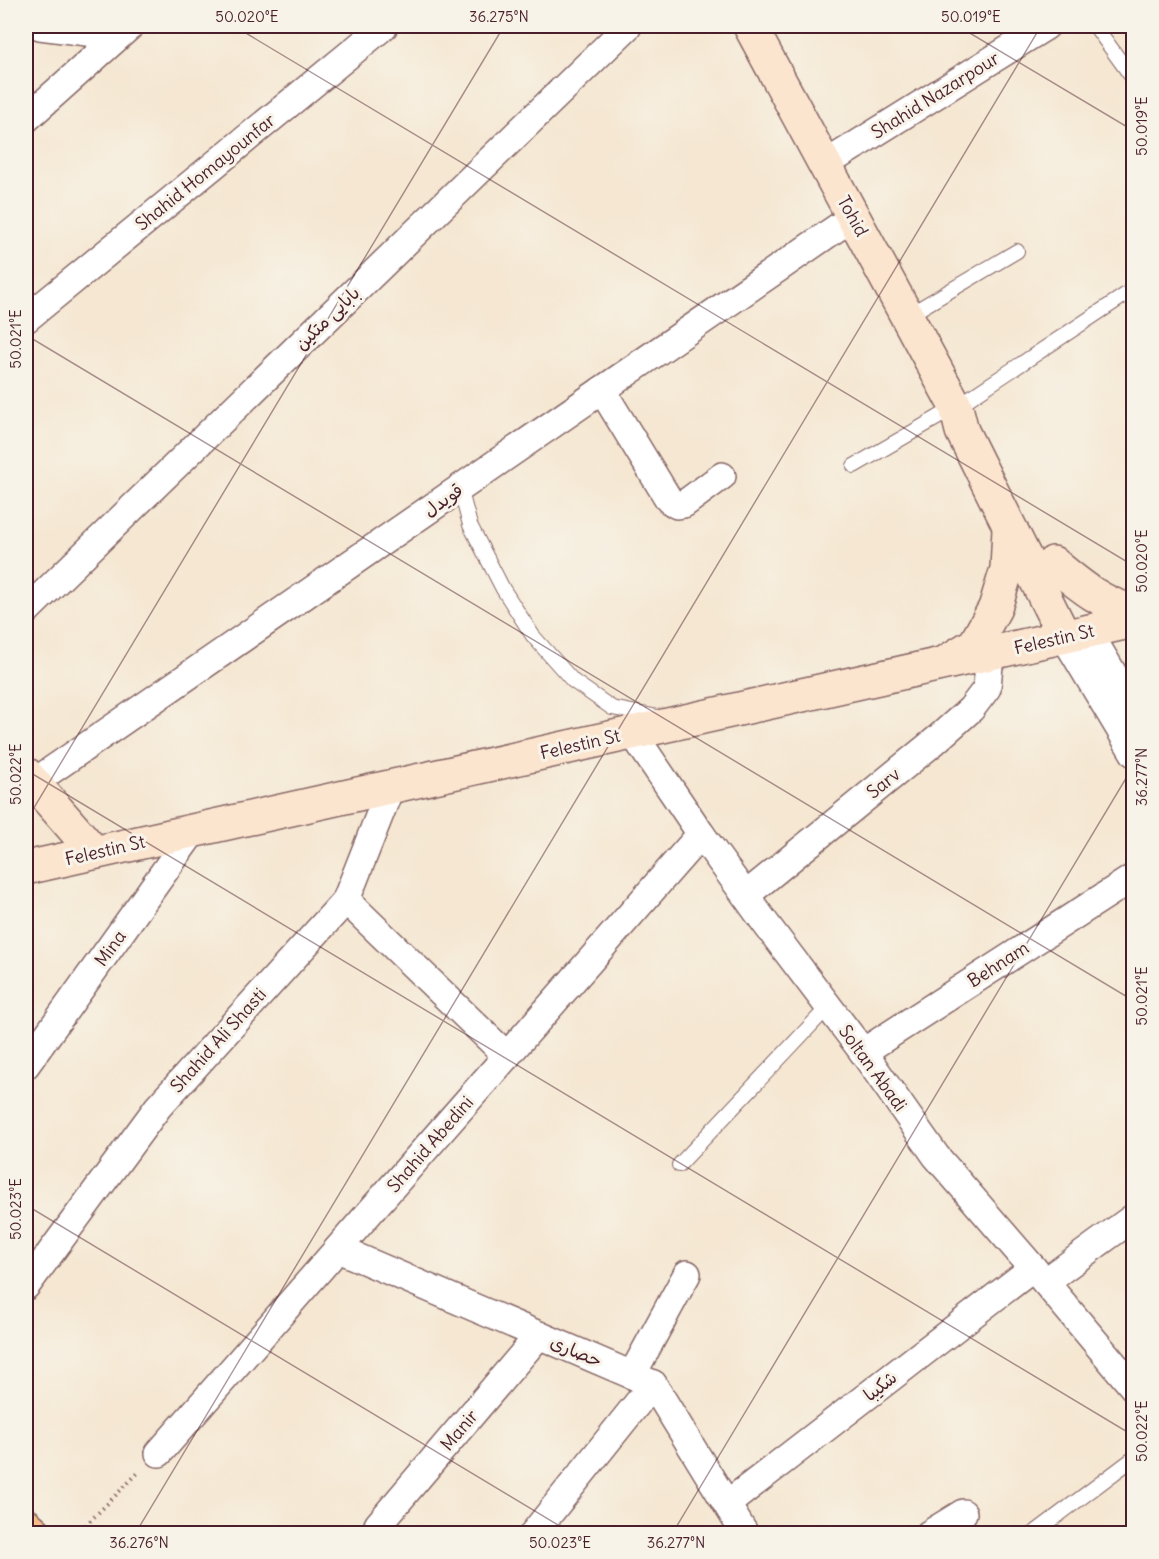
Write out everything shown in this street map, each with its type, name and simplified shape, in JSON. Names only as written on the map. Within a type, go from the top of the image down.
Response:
[{"type":"main road","name":"Tohid","points":[[750,26],[956,407],[962,431],[1009,527],[1076,633]]},
{"type":"main road","name":"Tohid","points":[[956,407],[975,423],[1053,563],[1076,633]]},
{"type":"main road","points":[[944,663],[975,644],[995,608],[1007,568],[1009,527]]},
{"type":"main road","points":[[1053,563],[1084,589],[1120,609],[1134,611]]},
{"type":"main road","name":"Felestin St","points":[[26,867],[1134,621]]},
{"type":"main road","points":[[29,778],[94,852]]},
{"type":"main road","points":[[26,1525],[36,1533]]},
{"type":"street","points":[[40,26],[124,31]]},
{"type":"street","name":"Shahid Homayounfar","points":[[26,320],[384,26]]},
{"type":"street","name":"بابایی متکین","points":[[26,611],[628,26]]},
{"type":"street","name":"Shahid Nazarpour","points":[[824,165],[1046,26]]},
{"type":"street","points":[[26,118],[124,31]]},
{"type":"street","name":"قویدل","points":[[29,778],[460,488],[854,216]]},
{"type":"street","points":[[602,390],[669,500],[677,505],[684,504],[722,476]]},
{"type":"street","points":[[1076,633],[1134,709]]},
{"type":"street","points":[[1076,633],[1134,753]]},
{"type":"street","name":"Sarv","points":[[746,895],[971,709],[987,688],[990,653]]},
{"type":"street","name":"Soltan Abadi","points":[[632,732],[701,834],[863,1052],[936,1155],[1134,1388]]},
{"type":"street","name":"Shahid Ali Shasti","points":[[26,1286],[158,1107],[346,900],[391,786]]},
{"type":"street","name":"Mina","points":[[26,1065],[194,830]]},
{"type":"street","name":"Shahid Abedini","points":[[159,1453],[701,834]]},
{"type":"street","name":"Behnam","points":[[863,1052],[1134,877]]},
{"type":"street","points":[[346,900],[507,1056]]},
{"type":"street","name":"شکیبا","points":[[727,1504],[1039,1275],[1134,1217]]},
{"type":"street","name":"حصاری","points":[[338,1249],[642,1379]]},
{"type":"street","points":[[533,1533],[642,1379],[687,1274]]},
{"type":"street","name":"Manir","points":[[378,1525],[539,1335]]},
{"type":"street","points":[[642,1379],[745,1533]]},
{"type":"street","points":[[928,1533],[963,1513]]},
{"type":"lane","points":[[1095,26],[1134,80]]},
{"type":"lane","points":[[907,316],[1017,250]]},
{"type":"lane","points":[[854,466],[956,407],[1134,289]]},
{"type":"lane","points":[[460,488],[470,525],[502,588],[533,636],[573,681],[612,708],[681,722]]},
{"type":"lane","points":[[679,1165],[828,1006]]},
{"type":"lane","points":[[1033,1533],[1134,1458]]},
{"type":"path","points":[[77,1533],[159,1453]]}]
